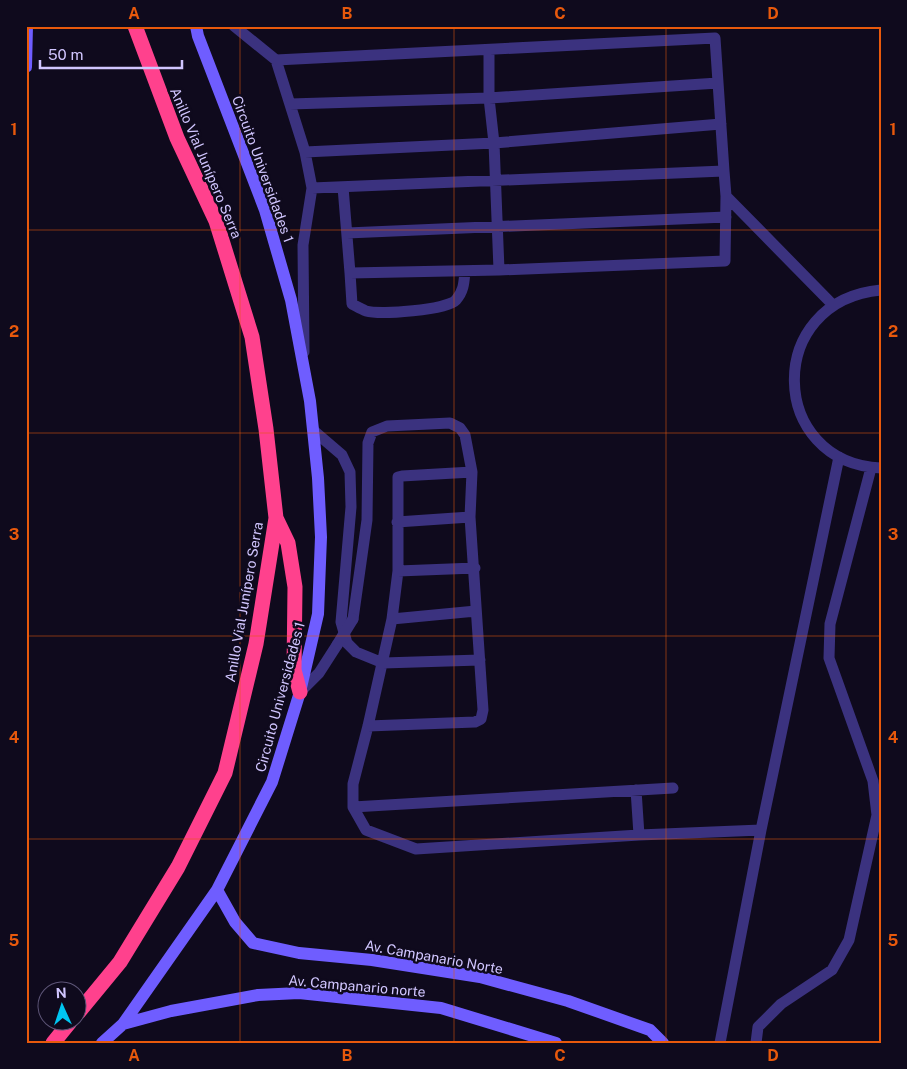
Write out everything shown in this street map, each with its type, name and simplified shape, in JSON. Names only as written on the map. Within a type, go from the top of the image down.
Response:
[{"type":"highway","name":"Anillo Vial Junípero Serra","points":[[88,1001],[120,962],[178,867],[225,773],[256,644],[276,518],[266,429],[252,337],[216,221],[177,138],[135,26]]},
{"type":"highway","points":[[276,518],[288,543],[295,587],[294,670],[300,692]]},
{"type":"highway","points":[[52,1043],[61,1032]]},
{"type":"main road","points":[[26,67],[27,26]]},
{"type":"main road","name":"Circuito Universidades 1","points":[[102,1043],[122,1024],[217,890],[272,782],[300,692],[318,614],[321,537],[314,431],[291,300],[265,210],[198,36],[196,26]]},
{"type":"main road","name":"Av. Campanario Norte","points":[[217,890],[236,922],[253,943],[299,953],[372,960],[480,977],[568,1002],[650,1030],[663,1043]]},
{"type":"main road","name":"Av. Campanario norte","points":[[122,1024],[170,1012],[258,995],[299,993],[441,1008],[556,1043]]},
{"type":"lane","points":[[234,26],[276,60],[305,152],[312,188],[303,245],[305,376]]},
{"type":"lane","points":[[276,60],[715,38],[726,196],[725,261],[350,274]]},
{"type":"lane","points":[[489,50],[489,98],[494,143],[499,270]]},
{"type":"lane","points":[[290,104],[489,98],[718,83]]},
{"type":"lane","points":[[305,152],[494,143],[721,124]]},
{"type":"lane","points":[[312,188],[724,171]]},
{"type":"lane","points":[[343,187],[352,304],[367,311],[390,312],[440,308],[455,301],[464,287],[465,271]]},
{"type":"lane","points":[[726,196],[833,305]]},
{"type":"lane","points":[[347,233],[726,217]]},
{"type":"lane","points":[[756,1043],[758,1027],[781,1004],[832,970],[849,940],[877,815],[873,781],[829,658],[830,624],[876,468],[855,464],[839,457],[814,436],[798,407],[794,374],[796,358],[802,342],[815,322],[833,305],[848,297],[864,292],[881,290]]},
{"type":"lane","points":[[300,692],[319,672],[353,619],[367,520],[368,443],[372,432],[386,426],[450,423],[460,428],[466,435],[472,472],[470,517],[475,568],[483,710],[481,719],[475,722],[368,726]]},
{"type":"lane","points":[[314,431],[342,455],[350,472],[351,507],[341,622],[347,642],[356,652],[382,663],[480,660]]},
{"type":"lane","points":[[720,1043],[761,830],[839,457]]},
{"type":"lane","points":[[472,472],[402,476],[398,478],[398,571],[392,619],[353,784],[353,807],[366,830],[416,849],[639,835],[761,830]]},
{"type":"lane","points":[[397,522],[470,517]]},
{"type":"lane","points":[[398,571],[475,568]]},
{"type":"lane","points":[[392,619],[476,611]]},
{"type":"lane","points":[[353,807],[673,788]]},
{"type":"lane","points":[[636,790],[639,835]]}]
